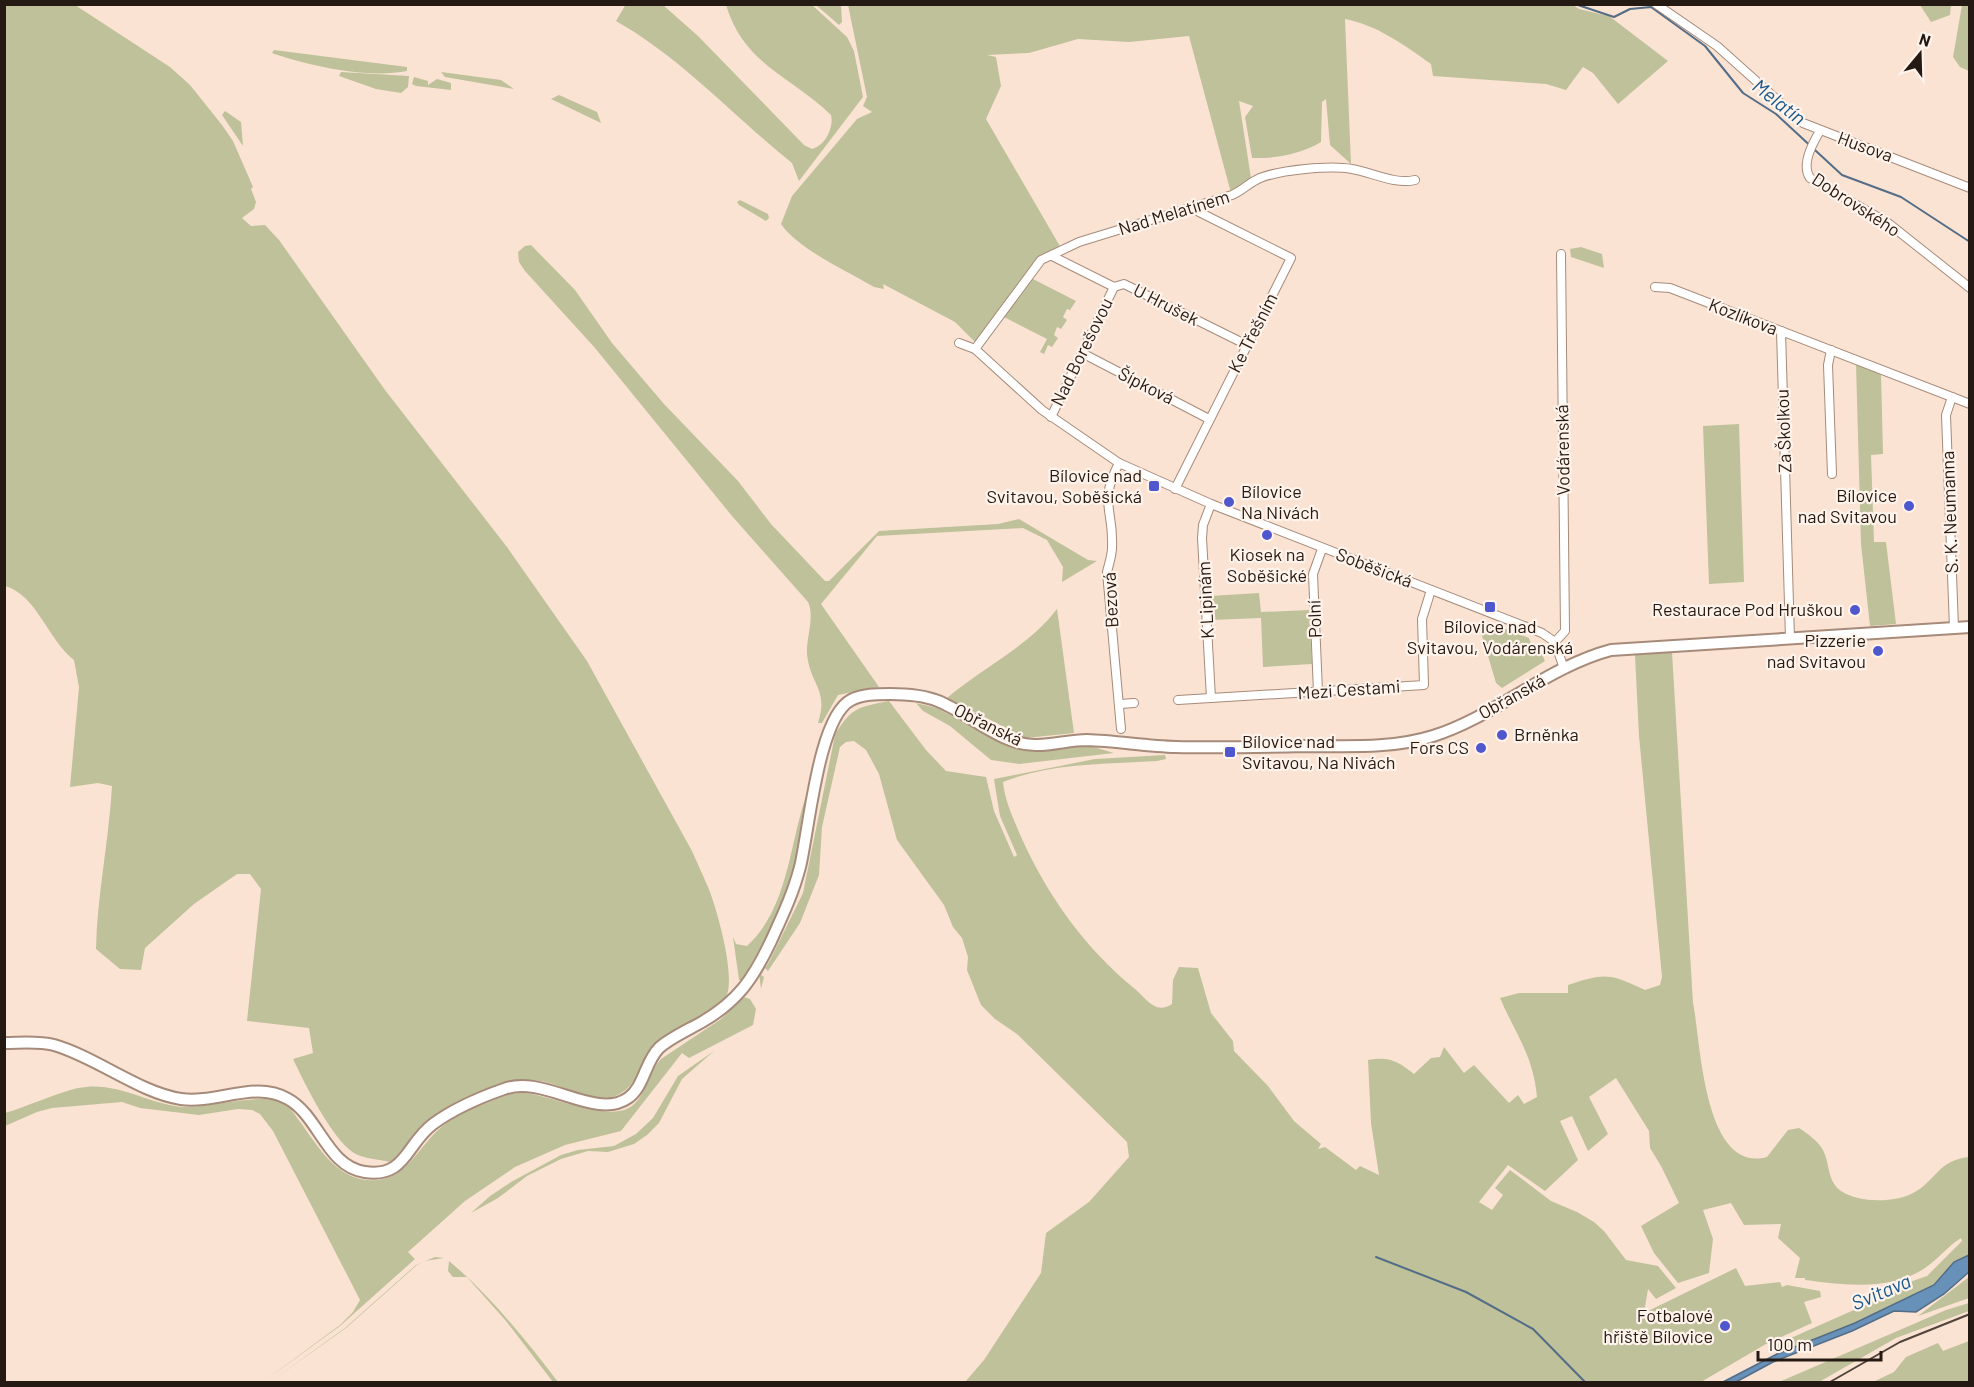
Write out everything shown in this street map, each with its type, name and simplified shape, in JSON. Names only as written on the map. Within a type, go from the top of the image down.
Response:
[{"type":"main road","name":"Obřanská","points":[[4,1043],[47,1043],[77,1053],[176,1099],[200,1101],[262,1090],[277,1094],[291,1100],[306,1114],[335,1155],[346,1165],[362,1172],[388,1171],[401,1164],[429,1126],[504,1089],[521,1085],[539,1087],[598,1104],[612,1105],[625,1100],[635,1091],[660,1047],[723,1009],[743,990],[768,946],[792,894],[831,723],[847,702],[862,696],[885,694],[933,699],[1011,740],[1029,745],[1086,740],[1194,747],[1369,745],[1407,742],[1435,736],[1469,721],[1591,656],[1622,648],[1970,627]]},
{"type":"street","name":"Husova","points":[[1656,4],[1717,46],[1803,123],[1970,188]]},
{"type":"street","name":"Dobrovského","points":[[1820,131],[1811,146],[1806,166],[1810,178],[1888,223],[1970,288]]},
{"type":"street","name":"Nad Melatínem","points":[[975,349],[1041,260],[1079,242],[1232,195],[1253,181],[1268,176],[1327,166],[1357,170],[1404,181],[1415,180]]},
{"type":"street","points":[[1209,217],[1214,207]]},
{"type":"street","name":"Ke Třešním","points":[[1175,489],[1291,258],[1199,212]]},
{"type":"street","name":"Vodárenská","points":[[1555,642],[1565,631],[1561,254]]},
{"type":"street","name":"U Hrušek","points":[[1052,256],[1114,287],[1124,284],[1246,345]]},
{"type":"street","name":"Nad Borešovou","points":[[1051,417],[1114,287]]},
{"type":"street","name":"Kozlíkova","points":[[1655,287],[1670,288],[1970,404]]},
{"type":"street","name":"Za Školkou","points":[[1781,331],[1790,638]]},
{"type":"street","name":"Soběšická","points":[[959,343],[975,349],[1051,417],[1119,463],[1175,489],[1322,549],[1530,627],[1555,642]]},
{"type":"street","points":[[1831,350],[1828,365],[1832,474]]},
{"type":"street","name":"Šípková","points":[[1082,353],[1209,419]]},
{"type":"street","name":"S. K. Neumanna","points":[[1952,397],[1946,416],[1954,628]]},
{"type":"street","name":"Bezová","points":[[1119,463],[1110,482],[1107,498],[1112,548],[1107,572],[1121,729]]},
{"type":"street","name":"K Lipinám","points":[[1211,504],[1203,525],[1202,538],[1211,698]]},
{"type":"street","name":"Polní","points":[[1318,692],[1313,574],[1322,549]]},
{"type":"street","name":"Mezi Cestami","points":[[1178,700],[1424,685],[1422,619],[1431,590]]},
{"type":"street","points":[[1555,642],[1564,669]]},
{"type":"street","points":[[1120,704],[1134,703]]},
{"type":"green space","points":[[626,4],[663,5],[698,36],[804,145],[812,149],[828,136],[831,115],[757,56],[744,42],[726,5],[812,5],[847,37],[854,51],[863,97],[799,181],[792,163],[686,70],[616,21]]},
{"type":"green space","points":[[5,5],[75,5],[170,67],[190,85],[233,141],[253,187],[251,189],[256,202],[254,209],[242,218],[251,226],[265,225],[279,240],[385,390],[507,547],[587,661],[692,851],[712,897],[728,964],[728,993],[723,1001],[665,1037],[653,1050],[629,1087],[615,1096],[607,1098],[589,1096],[545,1082],[512,1082],[494,1086],[459,1101],[429,1120],[390,1162],[362,1157],[345,1146],[336,1136],[319,1110],[293,1059],[313,1053],[309,1028],[247,1021],[261,889],[250,874],[237,874],[194,904],[145,948],[141,970],[120,969],[96,949],[98,908],[112,786],[98,783],[70,787],[79,687],[74,660],[26,599],[5,586]]},
{"type":"green space","points":[[816,5],[841,5],[842,22],[839,25]]},
{"type":"green space","points":[[848,5],[1573,5],[1579,9],[1609,16],[1668,61],[1618,104],[1593,73],[1583,67],[1566,90],[1546,84],[1433,76],[1431,64],[1400,43],[1368,26],[1345,19],[1351,164],[1330,145],[1326,99],[1322,102],[1321,142],[1296,153],[1261,158],[1252,158],[1245,117],[1253,106],[1239,101],[1251,178],[1231,193],[1189,36],[1129,42],[1078,39],[1029,53],[987,55],[996,57],[1001,86],[986,119],[1061,248],[1039,259],[976,343],[955,322],[883,284],[884,289],[874,287],[824,259],[799,242],[781,224],[792,196],[857,119],[872,112],[863,106],[867,97]]},
{"type":"green space","points":[[1920,5],[1951,5],[1950,15],[1931,22]]},
{"type":"green space","points":[[1962,5],[1969,5],[1969,71],[1960,67],[1953,57]]},
{"type":"green space","points":[[274,50],[407,67],[407,71],[375,73],[339,70],[287,58],[272,53]]},
{"type":"green space","points":[[341,72],[409,76],[408,87],[401,93],[376,89],[339,76]]},
{"type":"green space","points":[[441,72],[501,80],[514,89],[445,77]]},
{"type":"green space","points":[[414,77],[428,81],[428,85],[437,79],[451,83],[451,90],[416,86],[412,84]]},
{"type":"green space","points":[[559,95],[597,112],[601,123],[551,99]]},
{"type":"green space","points":[[225,111],[241,122],[243,146],[222,115]]},
{"type":"green space","points":[[740,200],[768,214],[769,218],[766,221],[739,205],[737,202]]},
{"type":"green space","points":[[531,245],[575,290],[612,343],[664,404],[738,481],[771,524],[825,581],[829,581],[879,531],[998,524],[1019,519],[1088,560],[1097,561],[1062,582],[1063,567],[1047,540],[1023,528],[877,536],[821,604],[879,687],[838,695],[822,723],[818,723],[821,712],[820,694],[807,654],[811,614],[808,602],[732,516],[595,348],[525,271],[519,262],[518,252],[525,246]]},
{"type":"green space","points":[[1581,247],[1602,254],[1604,268],[1571,257],[1570,249]]},
{"type":"green space","points":[[1031,278],[1076,301],[1070,310],[1067,309],[1063,317],[1067,320],[1061,329],[1057,327],[1054,335],[1058,338],[1052,347],[1048,345],[1044,354],[1040,352],[1047,339],[1004,317]]},
{"type":"green space","points":[[1856,364],[1881,374],[1883,454],[1871,455],[1874,542],[1886,542],[1896,624],[1870,626],[1861,544]]},
{"type":"green space","points":[[1739,424],[1744,582],[1709,584],[1703,426]]},
{"type":"green space","points":[[1259,593],[1261,612],[1309,610],[1312,664],[1263,667],[1261,618],[1212,620],[1210,596]]},
{"type":"green space","points":[[1057,609],[1074,733],[1026,738],[947,698],[1033,635]]},
{"type":"green space","points":[[1495,625],[1529,638],[1531,644],[1538,646],[1545,661],[1502,688],[1496,683],[1480,629]]},
{"type":"green space","points":[[1672,652],[1693,1003],[1703,1073],[1709,1101],[1718,1126],[1730,1145],[1746,1157],[1767,1157],[1788,1130],[1799,1128],[1821,1147],[1836,1187],[1848,1195],[1867,1200],[1896,1199],[1913,1193],[1950,1162],[1969,1157],[1969,1255],[1954,1262],[1934,1285],[1855,1323],[1777,1354],[1775,1345],[1883,1297],[1904,1284],[1927,1276],[1962,1241],[1961,1238],[1925,1268],[1898,1280],[1851,1284],[1805,1280],[1805,1278],[1795,1278],[1800,1258],[1778,1238],[1781,1224],[1744,1225],[1731,1203],[1703,1210],[1713,1239],[1709,1273],[1678,1283],[1654,1253],[1641,1226],[1679,1203],[1650,1148],[1649,1131],[1616,1078],[1589,1097],[1608,1134],[1588,1151],[1572,1116],[1560,1121],[1578,1160],[1545,1191],[1508,1165],[1479,1202],[1492,1210],[1503,1195],[1495,1188],[1510,1170],[1551,1201],[1594,1222],[1604,1231],[1626,1260],[1658,1266],[1676,1288],[1656,1299],[1648,1289],[1644,1313],[1736,1268],[1745,1286],[1780,1282],[1782,1287],[1787,1285],[1820,1291],[1821,1297],[1804,1302],[1812,1323],[1766,1344],[1701,1382],[965,1382],[984,1360],[1041,1273],[1046,1233],[1089,1202],[1129,1157],[1127,1142],[1017,1034],[995,1019],[981,1005],[967,970],[968,957],[962,938],[953,927],[944,905],[897,840],[879,774],[866,750],[854,741],[846,742],[840,747],[822,827],[819,875],[800,923],[768,971],[765,968],[761,975],[764,977],[761,989],[759,973],[763,965],[766,967],[770,960],[803,893],[835,735],[846,719],[863,707],[889,701],[926,750],[946,771],[986,777],[994,811],[1014,857],[1017,855],[1000,816],[994,779],[1095,759],[1165,755],[1166,759],[1157,761],[1099,764],[1040,771],[1003,782],[1010,811],[1033,861],[1056,902],[1084,939],[1100,957],[1156,1007],[1161,1008],[1172,1004],[1173,980],[1179,967],[1198,968],[1211,1013],[1233,1041],[1234,1051],[1268,1086],[1294,1121],[1321,1144],[1318,1149],[1325,1147],[1356,1170],[1360,1166],[1379,1175],[1371,1123],[1368,1060],[1393,1061],[1414,1074],[1431,1058],[1440,1057],[1444,1047],[1464,1073],[1474,1065],[1509,1103],[1518,1095],[1524,1104],[1537,1097],[1535,1082],[1528,1057],[1500,998],[1519,993],[1568,993],[1568,985],[1599,977],[1623,980],[1645,990],[1660,985],[1662,977],[1639,736],[1635,655]]},
{"type":"green space","points":[[916,703],[937,708],[1003,743],[1025,751],[1090,746],[1114,753],[1019,764],[991,760],[950,726],[923,711]]},
{"type":"green space","points":[[812,780],[792,879],[781,911],[750,969],[743,980],[739,980],[733,937],[736,944],[747,946],[762,929],[773,910],[788,867],[804,801]]},
{"type":"green space","points":[[744,997],[750,999],[756,1009],[753,1025],[689,1058],[682,1053],[621,1131],[565,1145],[515,1167],[465,1201],[408,1252],[415,1259],[340,1326],[263,1382],[340,1325],[353,1312],[360,1300],[273,1131],[260,1114],[252,1110],[238,1109],[199,1115],[140,1108],[122,1102],[52,1108],[5,1126],[5,1113],[78,1088],[92,1086],[105,1087],[184,1107],[249,1100],[274,1100],[283,1103],[291,1110],[321,1151],[337,1167],[356,1178],[379,1180],[399,1172],[437,1131],[453,1119],[508,1095],[523,1093],[535,1095],[610,1112],[623,1110],[633,1105],[645,1089],[653,1070],[661,1059],[721,1019]]},
{"type":"green space","points":[[714,1051],[682,1079],[659,1123],[634,1144],[608,1152],[588,1151],[561,1159],[527,1176],[498,1198],[471,1213],[511,1182],[561,1155],[578,1150],[614,1146],[636,1134],[653,1118],[678,1076]]},
{"type":"green space","points":[[449,1261],[467,1277],[453,1277],[448,1271]]},
{"type":"green space","points":[[422,1262],[346,1328],[270,1382],[345,1328],[416,1265]]},
{"type":"green space","points":[[467,1277],[520,1334],[558,1382],[553,1382],[506,1321]]},
{"type":"green space","points":[[1969,1277],[1969,1298],[1918,1316]]},
{"type":"green space","points":[[1969,1303],[1969,1311],[1896,1338],[1819,1382],[1779,1382],[1946,1310]]},
{"type":"green space","points":[[1969,1341],[1969,1382],[1873,1382],[1894,1372],[1906,1357],[1938,1343],[1943,1351]]},
{"type":"water","points":[[1969,1255],[1969,1272],[1944,1294],[1916,1312],[1894,1311],[1852,1331],[1773,1362],[1736,1382],[1723,1382],[1777,1354],[1855,1323],[1934,1285],[1954,1262]]},
{"type":"waterway","name":"Melatín","points":[[1575,4],[1614,17],[1630,9],[1651,7],[1705,46],[1743,93],[1776,114],[1842,175],[1901,197],[1970,242]]},
{"type":"waterway","points":[[1376,1257],[1466,1292],[1533,1329],[1585,1382]]},
{"type":"railway","points":[[1830,1382],[1900,1342],[1970,1314]]},
{"type":"place","name":"Bílovice nad Svitavou, Soběšická","points":[[1154,486]]},
{"type":"place","name":"Bílovice Na Nivách","points":[[1229,502]]},
{"type":"place","name":"Bílovice nad Svitavou","points":[[1909,506]]},
{"type":"place","name":"Kiosek na Soběšické","points":[[1267,535]]},
{"type":"place","name":"Bílovice nad Svitavou, Vodárenská","points":[[1490,607]]},
{"type":"place","name":"Restaurace Pod Hruškou","points":[[1855,610]]},
{"type":"place","name":"Pizzerie nad Svitavou","points":[[1878,651]]},
{"type":"place","name":"Brněnka","points":[[1502,735]]},
{"type":"place","name":"Fors CS","points":[[1481,748]]},
{"type":"place","name":"Bílovice nad Svitavou, Na Nivách","points":[[1230,752]]},
{"type":"place","name":"Fotbalové hřiště Bílovice","points":[[1725,1326]]},
{"type":"water label","name":"Svitava","points":[[1881,1292]]}]
